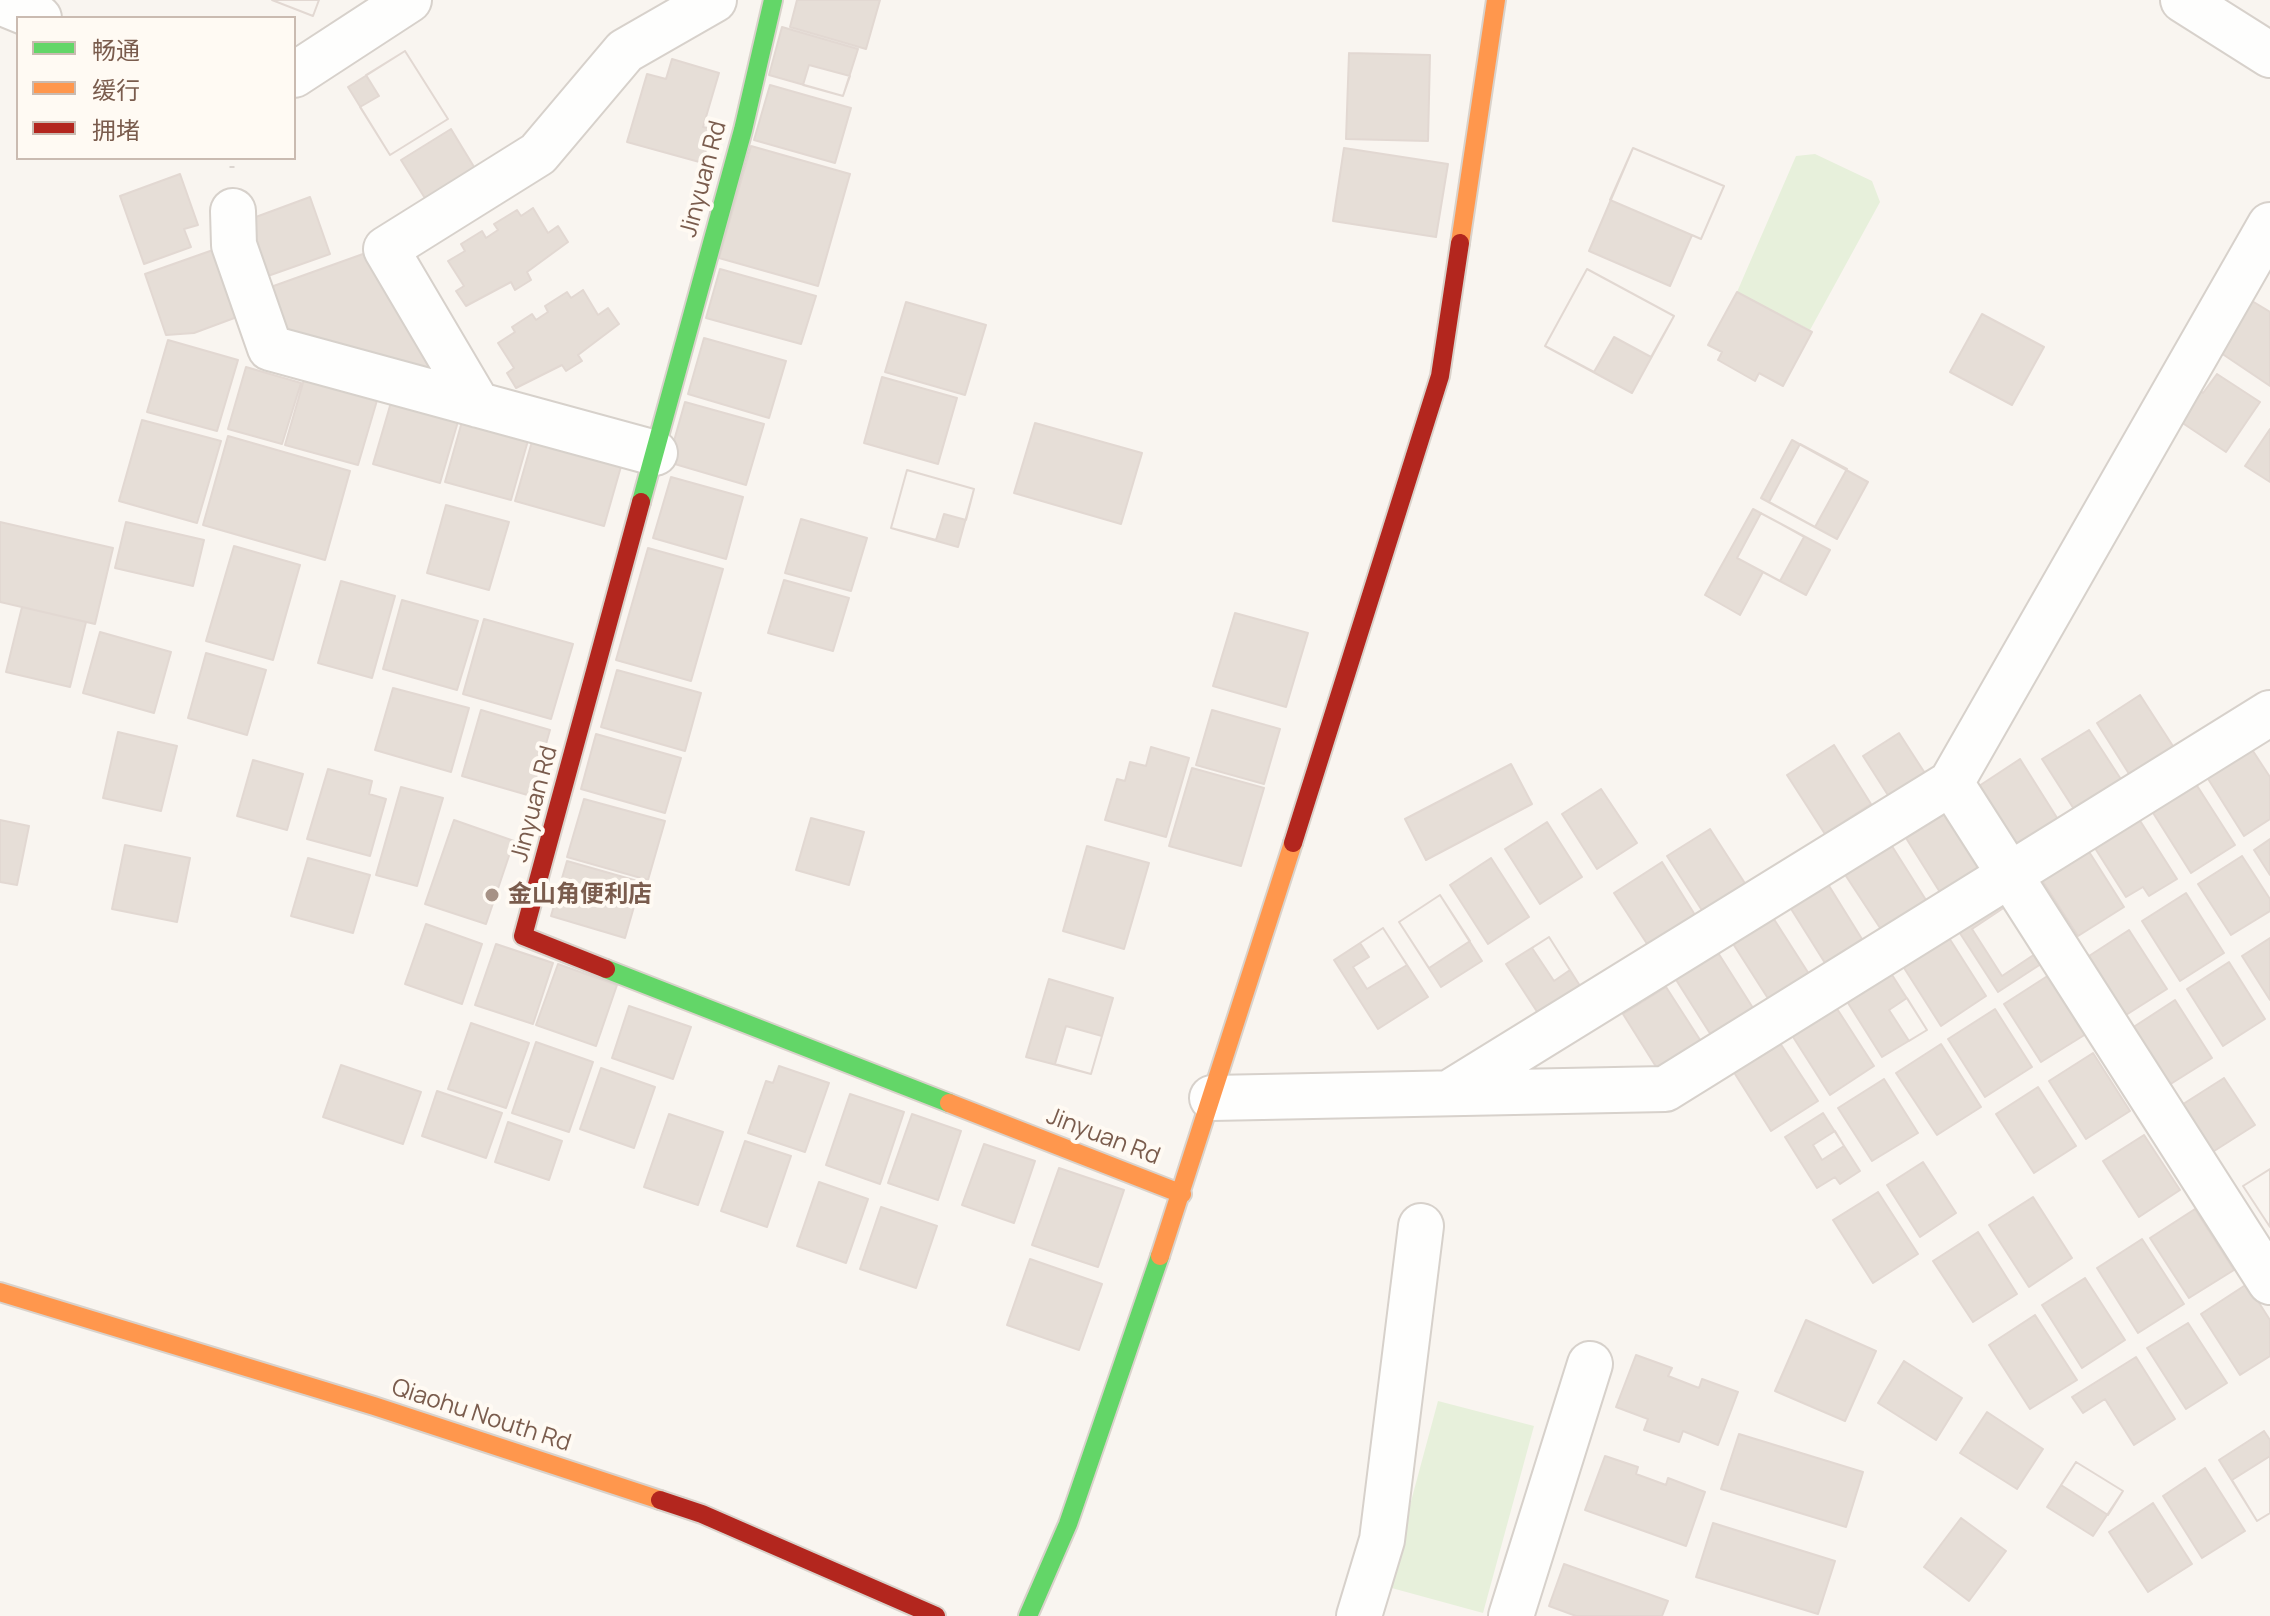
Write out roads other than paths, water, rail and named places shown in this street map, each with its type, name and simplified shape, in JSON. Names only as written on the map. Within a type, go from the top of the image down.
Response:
[{"type":"street","points":[[296,74],[409,0]]},
{"type":"street","points":[[478,405],[386,249],[538,154],[625,51],[714,0]]},
{"type":"street","name":"Jinyuan Rd","points":[[773,0],[743,130],[523,936],[1182,1194]]},
{"type":"street","points":[[1028,1616],[1068,1524],[1182,1194],[1440,376],[1496,0]]},
{"type":"street","points":[[2183,0],[2270,55]]},
{"type":"street","points":[[0,2],[34,16]]},
{"type":"street","points":[[233,211],[234,245],[270,348],[655,453]]},
{"type":"street","points":[[1449,1093],[1951,783],[2270,225]]},
{"type":"street","points":[[1212,1098],[1665,1089],[2270,713]]},
{"type":"street","points":[[1951,783],[2270,1282]]},
{"type":"street","points":[[1359,1616],[1382,1540],[1421,1226]]},
{"type":"street","name":"Qiaohu Nouth Rd","points":[[0,1292],[374,1406],[702,1514],[936,1616]]},
{"type":"street","points":[[1511,1616],[1590,1364]]},
{"type":"place","name":"金山角便利店","points":[[492,895]]}]
